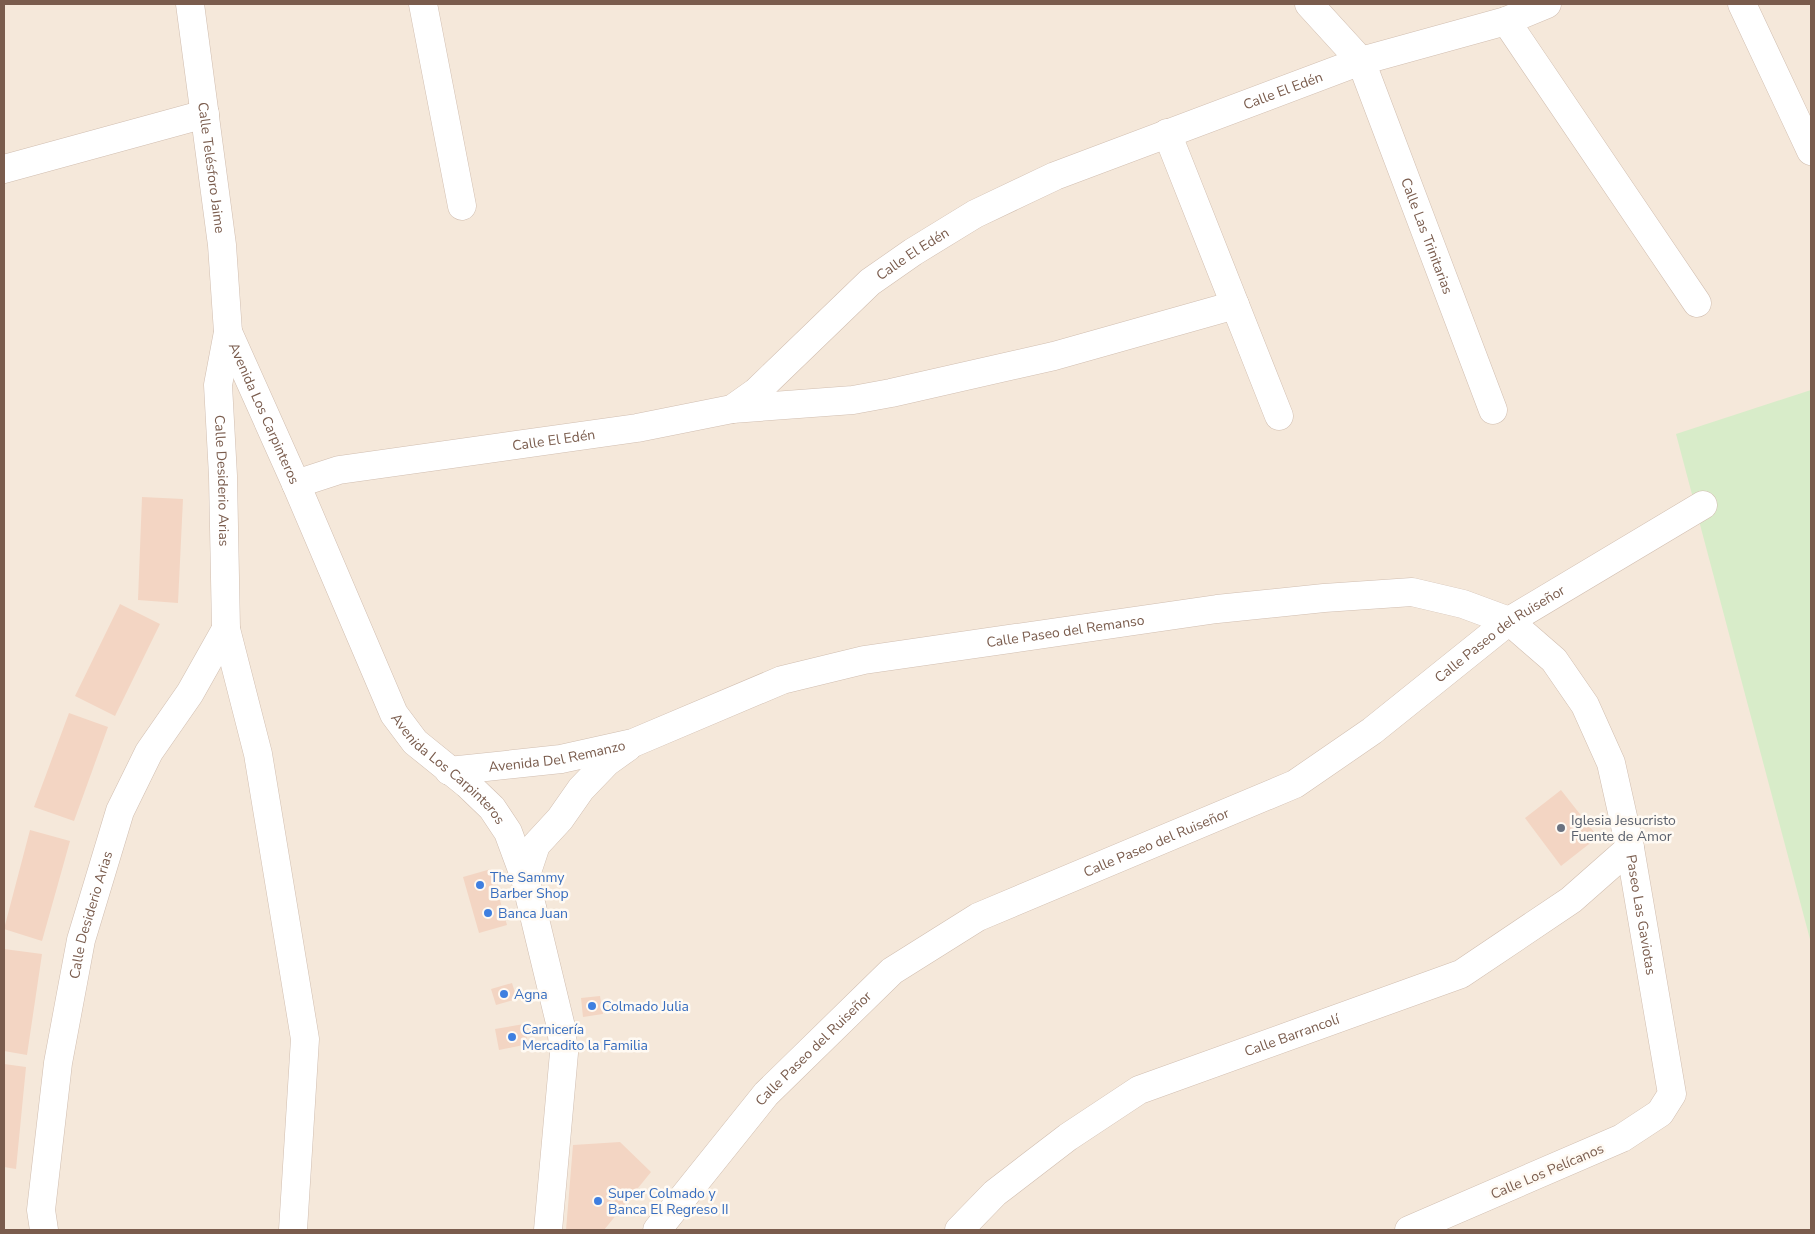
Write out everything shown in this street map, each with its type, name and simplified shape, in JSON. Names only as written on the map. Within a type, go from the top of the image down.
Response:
[{"type":"street","name":"Calle Telésforo Jaime","points":[[190,4],[222,245],[228,332]]},
{"type":"street","points":[[423,4],[462,206]]},
{"type":"street","points":[[1309,4],[1361,61]]},
{"type":"street","name":"Calle El Edén","points":[[296,484],[339,470],[637,428],[732,409],[756,392],[870,282],[913,252],[975,214],[1055,176],[1361,61],[1506,22],[1546,4]]},
{"type":"street","points":[[1742,4],[1811,151]]},
{"type":"street","points":[[1506,22],[1697,303]]},
{"type":"street","name":"Calle Las Trinitarias","points":[[1361,61],[1493,410]]},
{"type":"street","points":[[4,169],[205,114]]},
{"type":"street","points":[[1167,133],[1279,416]]},
{"type":"street","points":[[732,409],[853,400],[891,393],[1054,356],[1235,305]]},
{"type":"street","name":"Avenida Los Carpinteros","points":[[228,332],[296,484],[394,714],[415,742],[492,808],[508,832],[525,878],[561,1027],[564,1053],[548,1230]]},
{"type":"street","name":"Calle Desiderio Arias","points":[[228,332],[218,385],[223,476],[226,629],[258,754],[304,1039],[293,1230]]},
{"type":"street","name":"Calle Paseo del Ruiseñor","points":[[657,1230],[766,1094],[892,971],[978,917],[1295,784],[1372,731],[1509,621],[1703,505]]},
{"type":"street","name":"Calle Paseo del Remanso","points":[[633,743],[782,680],[864,660],[1217,609],[1324,598],[1412,592],[1463,604],[1509,621]]},
{"type":"street","name":"Paseo Las Gaviotas","points":[[1509,621],[1554,660],[1585,705],[1611,763],[1630,848],[1672,1094]]},
{"type":"street","name":"Calle Desiderio Arias","points":[[44,1230],[41,1210],[58,1063],[81,940],[120,811],[149,752],[190,693],[226,629]]},
{"type":"street","points":[[525,878],[536,845],[560,819],[581,789],[607,762],[633,743]]},
{"type":"street","name":"Avenida Del Remanzo","points":[[450,771],[561,759],[633,743]]},
{"type":"street","name":"Calle Barrancolí","points":[[959,1230],[995,1193],[1068,1137],[1139,1090],[1461,974],[1571,900],[1630,848]]},
{"type":"street","name":"Calle Los Pelícanos","points":[[1409,1230],[1622,1138],[1660,1113],[1672,1094]]},
{"type":"shaded area","points":[[4,4],[1811,4],[1811,1230],[4,1230]]},
{"type":"green space","points":[[1811,390],[1811,943],[1676,434]]},
{"type":"building","points":[[142,497],[183,499],[178,603],[138,600]]},
{"type":"building","points":[[120,604],[160,624],[115,716],[75,696]]},
{"type":"building","points":[[69,713],[108,727],[74,821],[34,807]]},
{"type":"building","name":"Iglesia Jesucristo Fuente de Amor","points":[[1561,790],[1598,837],[1561,866],[1525,818]]},
{"type":"building","points":[[30,830],[70,841],[42,941],[4,929]]},
{"type":"building","points":[[491,869],[507,925],[479,933],[463,877]]},
{"type":"building","points":[[4,949],[42,954],[27,1055],[4,1051]]},
{"type":"building","name":"Agna","points":[[512,983],[517,999],[496,1005],[491,989]]},
{"type":"building","name":"Colmado Julia","points":[[600,996],[603,1014],[583,1017],[581,998]]},
{"type":"building","name":"Carnicería Mercadito la Familia","points":[[524,1024],[528,1044],[499,1050],[495,1029]]},
{"type":"building","points":[[4,1064],[26,1067],[16,1169],[4,1167]]},
{"type":"building","name":"Super Colmado y Banca El Regreso II","points":[[620,1142],[651,1172],[604,1230],[566,1230],[573,1145]]},
{"type":"place","name":"Iglesia Jesucristo Fuente de Amor","points":[[1561,828]]},
{"type":"place","name":"The Sammy Barber Shop","points":[[480,885]]},
{"type":"place","name":"Banca Juan","points":[[488,913]]},
{"type":"place","name":"Agna","points":[[504,994]]},
{"type":"place","name":"Colmado Julia","points":[[592,1006]]},
{"type":"place","name":"Carnicería Mercadito la Familia","points":[[512,1037]]},
{"type":"place","name":"Super Colmado y Banca El Regreso II","points":[[598,1201]]}]
